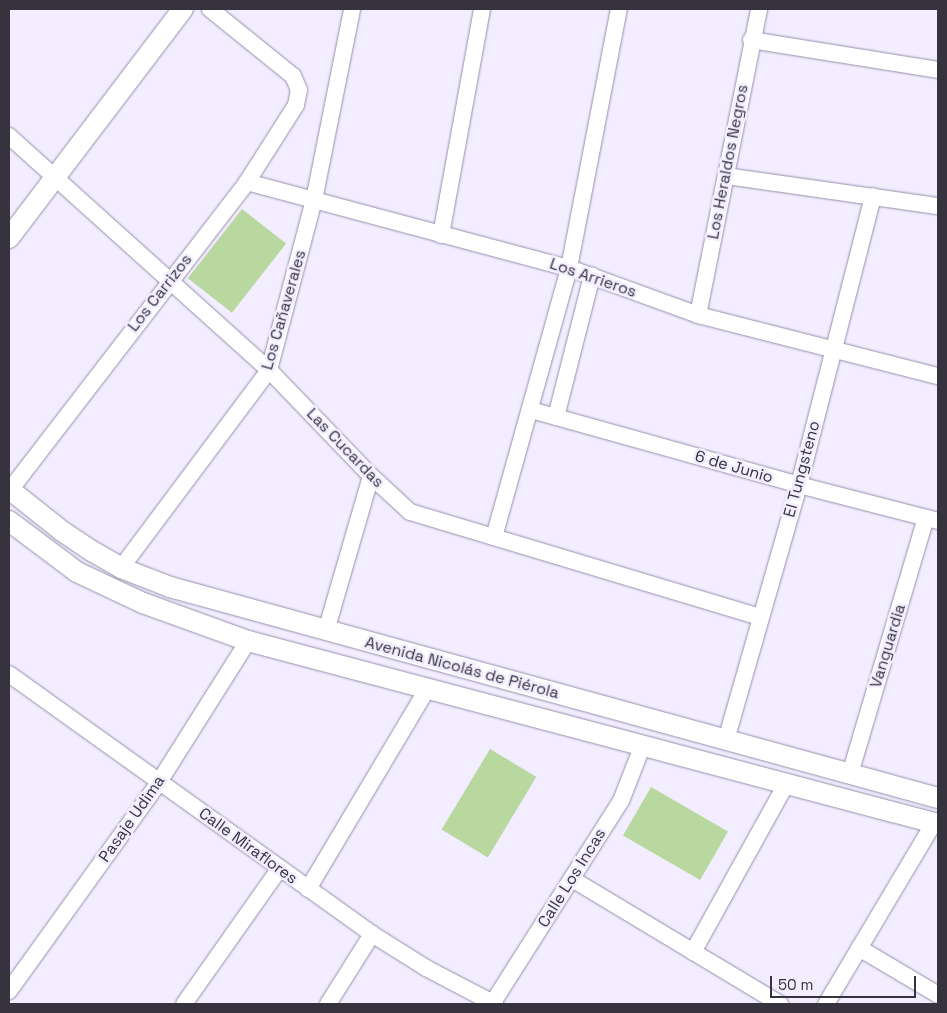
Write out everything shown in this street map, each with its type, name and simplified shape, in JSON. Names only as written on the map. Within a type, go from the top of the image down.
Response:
[{"type":"street","points":[[9,238],[183,9]]},
{"type":"street","name":"Los Carrizos","points":[[10,490],[247,182],[296,105],[299,90],[293,76],[210,9]]},
{"type":"street","name":"Los Cañaverales","points":[[121,568],[270,370],[314,200],[352,9]]},
{"type":"street","points":[[442,234],[482,9]]},
{"type":"street","points":[[494,537],[531,410],[569,268],[619,9]]},
{"type":"street","name":"Los Heraldos Negros","points":[[698,315],[751,40],[759,9]]},
{"type":"street","points":[[751,40],[938,70]]},
{"type":"street","name":"Las Cucardas","points":[[9,136],[171,279],[270,370],[371,476],[410,512],[761,617]]},
{"type":"street","points":[[726,176],[938,206]]},
{"type":"street","name":"Los Arrieros","points":[[247,182],[569,268],[698,315],[938,376]]},
{"type":"street","name":"El Tungsteno","points":[[726,740],[799,485],[873,196]]},
{"type":"street","points":[[556,417],[592,276]]},
{"type":"street","name":"6 de Junio","points":[[531,410],[932,520]]},
{"type":"street","points":[[326,631],[371,476]]},
{"type":"street","name":"Avenida Nicolás de Piérola","points":[[10,490],[62,531],[121,568],[170,587],[938,798]]},
{"type":"street","name":"Vanguardia","points":[[850,774],[932,520]]},
{"type":"street","name":"Avenida Nicolás de Piérola","points":[[9,521],[77,572],[143,603],[248,641],[642,747],[936,823]]},
{"type":"street","name":"Pasaje Udima","points":[[9,991],[159,782],[248,641]]},
{"type":"street","name":"Calle Miraflores","points":[[9,674],[372,934],[426,968],[493,1004]]},
{"type":"street","points":[[308,889],[428,688]]},
{"type":"street","name":"Calle Los Incas","points":[[493,1004],[621,801],[642,747]]},
{"type":"street","points":[[693,952],[786,784]]},
{"type":"street","points":[[826,1004],[936,823]]},
{"type":"street","points":[[184,1004],[280,868]]},
{"type":"street","points":[[572,879],[780,1004]]},
{"type":"street","points":[[328,1004],[372,934]]},
{"type":"street","points":[[859,948],[938,995]]},
{"type":"green space","points":[[242,209],[286,243],[232,313],[188,278]]},
{"type":"green space","points":[[490,749],[536,777],[488,857],[442,830]]},
{"type":"green space","points":[[651,787],[728,832],[700,880],[623,835]]}]
